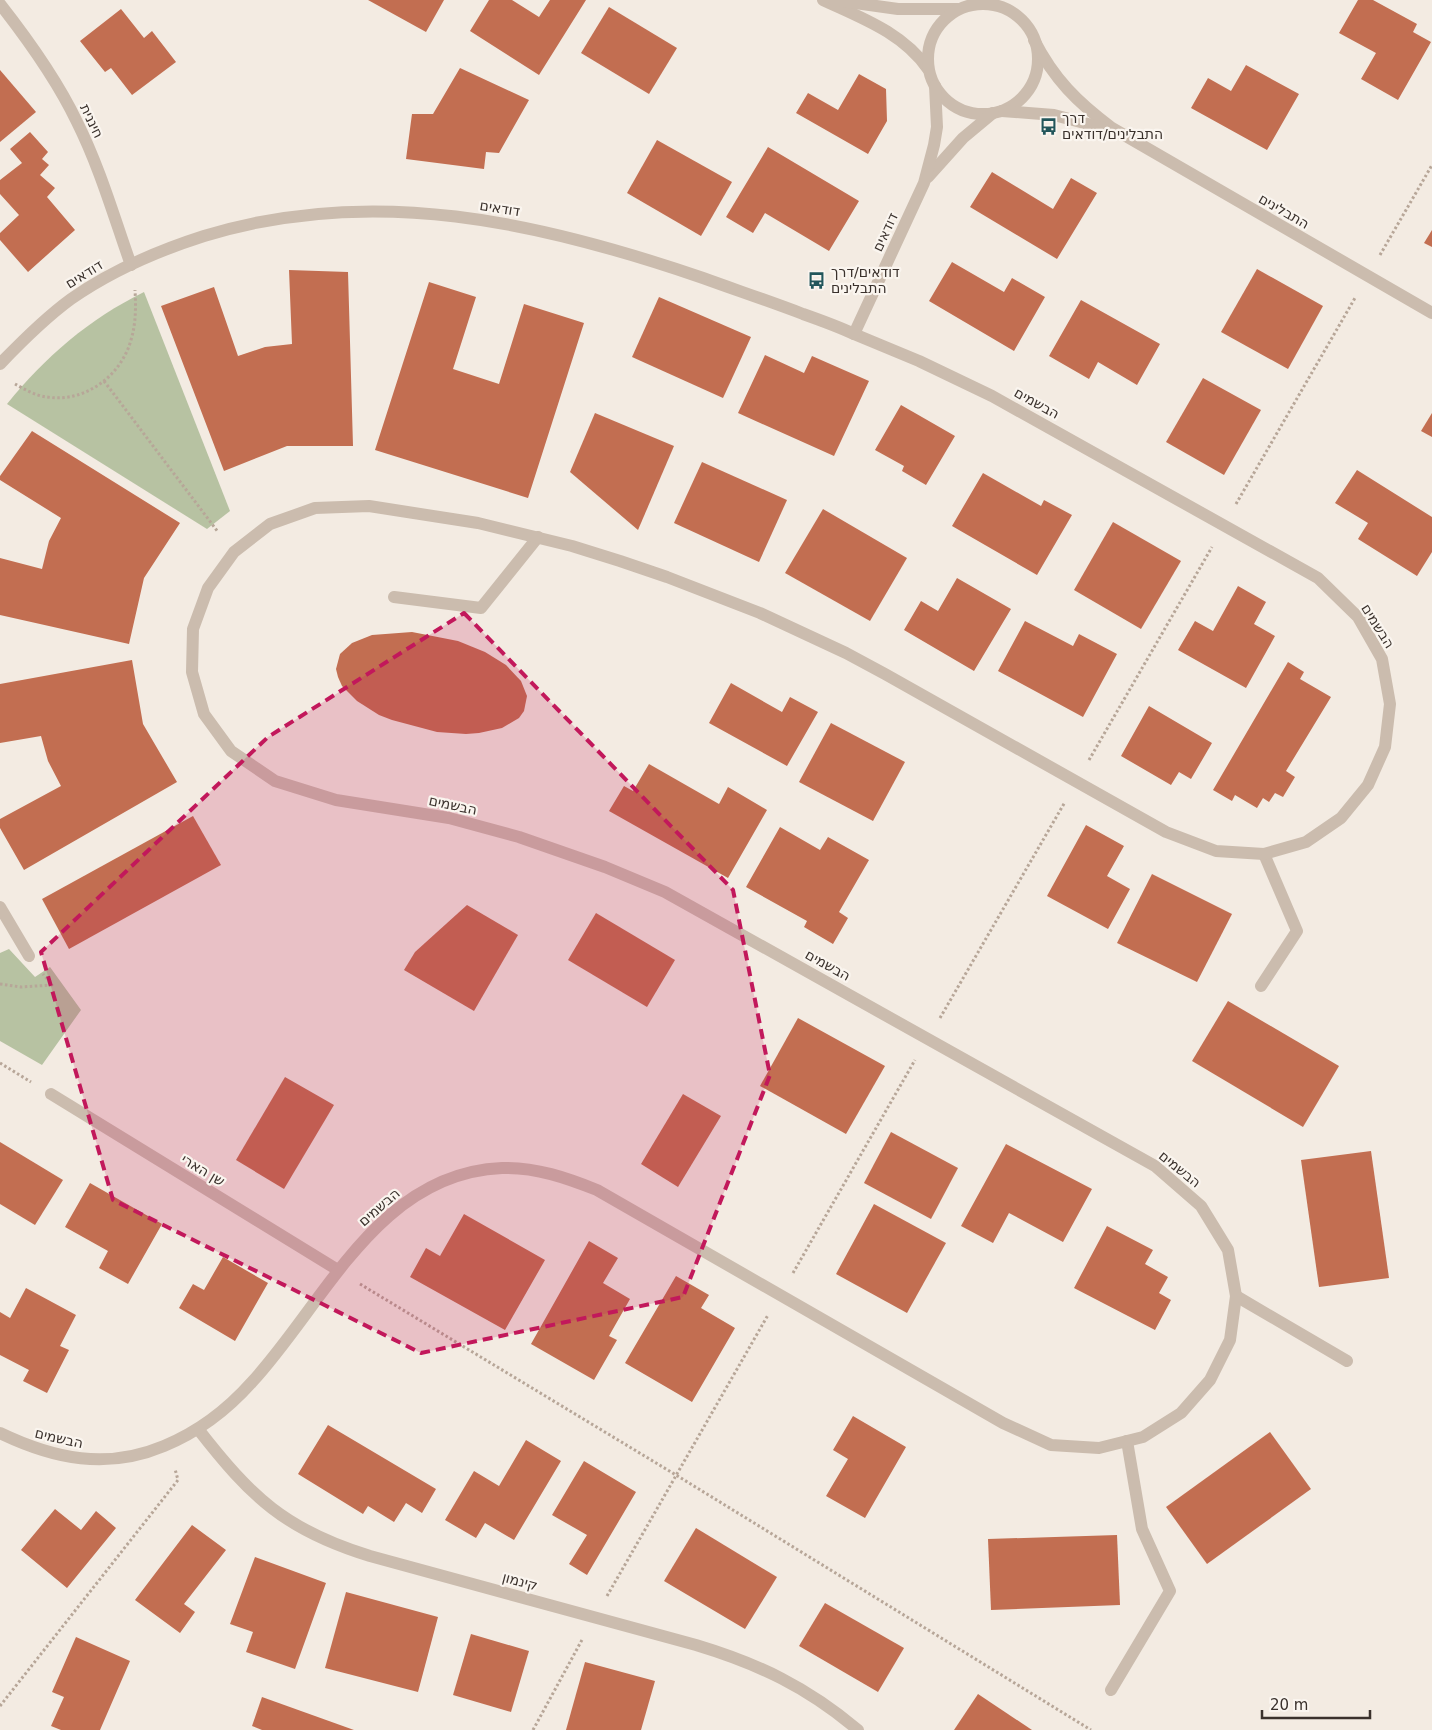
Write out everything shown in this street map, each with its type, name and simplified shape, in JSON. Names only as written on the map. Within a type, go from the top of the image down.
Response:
[{"type":"street","points":[[823,0],[876,24],[892,34],[918,55],[928,70],[934,86],[945,99],[959,109],[976,113],[998,112],[1017,102],[1028,90],[1032,82],[1037,66],[1037,48],[1026,25],[1014,13],[998,6],[980,4],[961,9],[948,16],[933,36],[928,52],[928,70]]},
{"type":"street","points":[[834,0],[898,9],[961,9]]},
{"type":"street","name":"חיננית","points":[[0,4],[38,55],[77,121],[106,191],[131,265]]},
{"type":"street","name":"התבלינים","points":[[1034,40],[1051,70],[1067,89],[1093,114],[1122,134],[1432,313]]},
{"type":"street","name":"דודאים","points":[[0,364],[29,334],[71,299],[131,265],[176,245],[239,225],[317,213],[358,211],[442,215],[528,228],[616,250],[772,302],[854,334],[924,183],[937,127],[934,86]]},
{"type":"street","name":"דודאים","points":[[924,183],[963,138],[998,112]]},
{"type":"street","name":"התבלינים","points":[[998,112],[1054,115],[1122,134]]},
{"type":"street","name":"הבשמים","points":[[0,1434],[58,1456],[90,1460],[120,1459],[149,1452],[177,1441],[198,1429],[228,1406],[252,1383],[273,1358],[338,1270],[363,1240],[389,1215],[416,1195],[451,1179],[473,1172],[502,1168],[533,1170],[598,1190],[1002,1423],[1051,1445],[1098,1448],[1143,1437],[1181,1413],[1210,1380],[1230,1340],[1236,1296],[1228,1250],[1201,1206],[1155,1166],[665,892],[646,883],[541,844],[481,826],[449,818],[336,800],[274,781],[232,751],[204,714],[192,672],[193,629],[208,588],[234,552],[270,524],[316,508],[369,506],[478,523],[538,537],[667,577],[804,633],[886,674],[1166,832],[1216,851],[1264,854],[1306,842],[1342,818],[1368,785],[1385,747],[1390,704],[1382,660],[1358,617],[1318,578],[1224,525],[992,396],[919,361],[854,334]]},
{"type":"street","points":[[394,596],[481,608],[538,537]]},
{"type":"street","points":[[1261,986],[1297,931],[1264,854]]},
{"type":"street","points":[[0,907],[29,956]]},
{"type":"street","name":"שן הארי","points":[[51,1094],[338,1270]]},
{"type":"street","points":[[1236,1296],[1348,1361]]},
{"type":"street","name":"קינמון","points":[[198,1429],[235,1475],[264,1503],[280,1516],[320,1538],[370,1556],[734,1656],[806,1691],[858,1730]]},
{"type":"street","points":[[1111,1690],[1170,1591],[1142,1529],[1127,1441]]},
{"type":"path","points":[[533,1730],[676,1475],[1432,165]]},
{"type":"path","points":[[7,380],[46,397],[68,398],[88,392],[104,381],[121,362],[131,341],[136,317],[131,265]]},
{"type":"path","points":[[104,381],[234,552]]},
{"type":"path","points":[[0,1063],[51,1094]]},
{"type":"path","points":[[338,1270],[1091,1730]]},
{"type":"path","points":[[0,1706],[178,1480],[169,1444]]},
{"type":"highlighted area","points":[[464,613],[733,890],[770,1075],[683,1297],[421,1353],[113,1200],[41,952],[268,737]]},
{"type":"green space","points":[[144,292],[230,511],[207,529],[7,404],[37,370],[69,340],[105,314]]},
{"type":"green space","points":[[9,949],[35,977],[50,967],[81,1010],[42,1065],[0,1041],[0,953]]},
{"type":"building","points":[[368,0],[444,0],[426,32]]},
{"type":"building","points":[[489,0],[512,0],[539,17],[550,0],[586,0],[539,75],[470,31]]},
{"type":"building","points":[[1358,0],[1373,0],[1417,24],[1413,32],[1431,42],[1398,100],[1361,79],[1376,53],[1339,33]]},
{"type":"building","points":[[609,7],[677,48],[649,94],[581,53]]},
{"type":"building","points":[[121,9],[144,38],[152,31],[176,62],[132,95],[111,68],[105,72],[80,41]]},
{"type":"building","points":[[1246,65],[1299,94],[1267,150],[1191,108],[1208,78],[1231,91]]},
{"type":"building","points":[[460,68],[529,100],[499,153],[486,152],[484,169],[406,159],[412,114],[433,114]]},
{"type":"building","points":[[0,70],[36,112],[0,142]]},
{"type":"building","points":[[859,74],[886,89],[887,121],[868,154],[796,113],[808,93],[838,110]]},
{"type":"building","points":[[30,132],[48,152],[42,159],[49,165],[40,175],[55,188],[47,197],[75,230],[28,272],[0,240],[0,233],[19,215],[0,194],[0,180],[22,163],[10,149]]},
{"type":"building","points":[[657,140],[732,182],[701,236],[627,193]]},
{"type":"building","points":[[768,147],[859,201],[829,251],[765,213],[753,233],[726,217]]},
{"type":"building","points":[[992,172],[1053,209],[1071,178],[1097,193],[1057,259],[970,207]]},
{"type":"building","points":[[1432,230],[1432,247],[1424,243]]},
{"type":"building","points":[[952,262],[1004,292],[1012,278],[1045,297],[1014,351],[929,301]]},
{"type":"building","points":[[1257,269],[1323,306],[1288,369],[1221,332]]},
{"type":"building","points":[[289,270],[348,272],[353,446],[287,446],[224,471],[161,306],[214,287],[238,356],[265,347],[292,344]]},
{"type":"building","points":[[429,282],[476,297],[453,369],[499,384],[524,304],[584,323],[528,498],[375,450]]},
{"type":"building","points":[[659,297],[751,337],[723,398],[632,357]]},
{"type":"building","points":[[1081,300],[1160,344],[1137,385],[1098,362],[1089,379],[1049,356]]},
{"type":"building","points":[[765,355],[804,373],[812,356],[869,381],[834,456],[738,413]]},
{"type":"building","points":[[1203,378],[1261,410],[1224,475],[1166,442]]},
{"type":"building","points":[[901,405],[955,436],[926,485],[902,471],[904,466],[875,450]]},
{"type":"building","points":[[595,413],[674,446],[638,530],[570,472]]},
{"type":"building","points":[[1432,413],[1432,437],[1421,431]]},
{"type":"building","points":[[32,431],[180,523],[144,578],[129,644],[0,615],[0,558],[42,569],[49,541],[61,518],[0,480],[0,476]]},
{"type":"building","points":[[702,462],[787,500],[759,562],[674,523]]},
{"type":"building","points":[[1357,470],[1432,517],[1432,552],[1417,576],[1358,539],[1368,523],[1335,503]]},
{"type":"building","points":[[983,473],[1041,506],[1044,500],[1072,515],[1037,575],[952,526]]},
{"type":"building","points":[[823,509],[907,558],[870,621],[785,573]]},
{"type":"building","points":[[1113,522],[1181,561],[1141,629],[1074,590]]},
{"type":"building","points":[[957,578],[1011,609],[974,671],[904,630],[921,601],[938,611]]},
{"type":"building","points":[[1238,586],[1266,602],[1254,624],[1275,636],[1246,688],[1178,650],[1195,621],[1213,631]]},
{"type":"building","points":[[1025,621],[1073,646],[1079,634],[1117,654],[1083,717],[998,671]]},
{"type":"building","points":[[412,632],[458,641],[485,652],[506,665],[521,681],[527,696],[524,711],[519,718],[502,728],[479,733],[437,732],[379,715],[357,701],[342,686],[336,669],[340,654],[352,643],[372,635]]},
{"type":"building","points":[[132,660],[143,724],[177,782],[24,870],[0,828],[0,819],[61,786],[48,761],[41,736],[0,743],[0,684]]},
{"type":"building","points":[[1288,662],[1304,672],[1300,679],[1331,697],[1286,771],[1295,777],[1283,797],[1275,793],[1269,802],[1263,798],[1257,808],[1235,795],[1232,801],[1213,790]]},
{"type":"building","points":[[731,683],[782,712],[790,697],[818,712],[787,766],[709,723]]},
{"type":"building","points":[[1149,706],[1212,743],[1191,779],[1179,772],[1171,785],[1121,756]]},
{"type":"building","points":[[831,723],[905,762],[873,821],[799,782]]},
{"type":"building","points":[[649,764],[719,804],[728,787],[767,810],[728,878],[609,811],[624,786],[633,791]]},
{"type":"building","points":[[193,816],[221,865],[69,949],[42,899]]},
{"type":"building","points":[[1086,825],[1124,846],[1107,876],[1130,889],[1108,929],[1047,896]]},
{"type":"building","points":[[780,827],[820,850],[828,837],[869,860],[839,912],[848,918],[833,944],[804,927],[807,921],[746,887]]},
{"type":"building","points":[[1152,874],[1232,914],[1197,982],[1117,943]]},
{"type":"building","points":[[467,905],[518,935],[474,1011],[404,970],[415,952]]},
{"type":"building","points":[[596,913],[675,960],[647,1007],[568,960]]},
{"type":"building","points":[[1228,1001],[1339,1066],[1303,1127],[1192,1061]]},
{"type":"building","points":[[798,1018],[885,1066],[846,1134],[760,1086]]},
{"type":"building","points":[[285,1077],[334,1105],[284,1189],[236,1160]]},
{"type":"building","points":[[683,1094],[721,1116],[678,1187],[641,1164]]},
{"type":"building","points":[[891,1132],[958,1168],[931,1219],[864,1183]]},
{"type":"building","points":[[0,1142],[63,1180],[35,1225],[0,1204]]},
{"type":"building","points":[[1006,1144],[1092,1189],[1063,1242],[1009,1213],[993,1243],[961,1226]]},
{"type":"building","points":[[1371,1151],[1389,1278],[1319,1287],[1301,1160]]},
{"type":"building","points":[[90,1183],[162,1224],[128,1284],[99,1268],[108,1251],[65,1227]]},
{"type":"building","points":[[874,1204],[946,1243],[907,1313],[836,1274]]},
{"type":"building","points":[[464,1214],[545,1260],[505,1330],[410,1277],[426,1248],[440,1256]]},
{"type":"building","points":[[1107,1226],[1153,1250],[1145,1264],[1168,1277],[1159,1293],[1171,1300],[1155,1330],[1074,1288]]},
{"type":"building","points":[[589,1241],[618,1258],[603,1283],[630,1299],[609,1336],[617,1340],[594,1380],[531,1344]]},
{"type":"building","points":[[223,1257],[268,1283],[235,1341],[179,1308],[193,1284],[204,1290]]},
{"type":"building","points":[[676,1276],[709,1295],[701,1308],[735,1328],[692,1402],[625,1363]]},
{"type":"building","points":[[26,1288],[76,1315],[60,1346],[69,1350],[47,1393],[23,1381],[29,1370],[0,1355],[0,1312],[10,1318]]},
{"type":"building","points":[[853,1416],[906,1447],[865,1518],[826,1496],[848,1459],[833,1450]]},
{"type":"building","points":[[328,1425],[436,1489],[422,1513],[406,1503],[394,1522],[368,1506],[363,1514],[298,1474]]},
{"type":"building","points":[[1270,1432],[1311,1489],[1207,1564],[1166,1507]]},
{"type":"building","points":[[526,1440],[561,1461],[514,1540],[485,1523],[476,1538],[445,1520],[474,1471],[499,1486]]},
{"type":"building","points":[[584,1461],[636,1492],[587,1575],[569,1564],[587,1535],[552,1515]]},
{"type":"building","points":[[55,1509],[81,1530],[96,1511],[116,1528],[67,1588],[21,1550]]},
{"type":"building","points":[[192,1525],[226,1550],[184,1604],[195,1612],[180,1633],[135,1600]]},
{"type":"building","points":[[696,1528],[777,1577],[745,1629],[664,1581]]},
{"type":"building","points":[[1117,1535],[1120,1605],[991,1610],[988,1539]]},
{"type":"building","points":[[255,1557],[326,1583],[295,1669],[246,1652],[253,1632],[230,1624]]},
{"type":"building","points":[[346,1592],[438,1617],[418,1692],[325,1668]]},
{"type":"building","points":[[825,1603],[904,1648],[878,1692],[799,1646]]},
{"type":"building","points":[[471,1634],[529,1651],[511,1712],[453,1695]]},
{"type":"building","points":[[76,1637],[130,1661],[100,1730],[61,1730],[51,1726],[64,1697],[52,1692]]},
{"type":"building","points":[[585,1662],[655,1681],[641,1730],[566,1730]]},
{"type":"building","points":[[978,1694],[1032,1730],[954,1730]]},
{"type":"building","points":[[262,1697],[354,1730],[262,1730],[252,1726]]},
{"type":"place","name":"דרך התבלינים/דודאים","points":[[1048,126]]},
{"type":"place","name":"דודאים/דרך התבלינים","points":[[817,280]]}]
